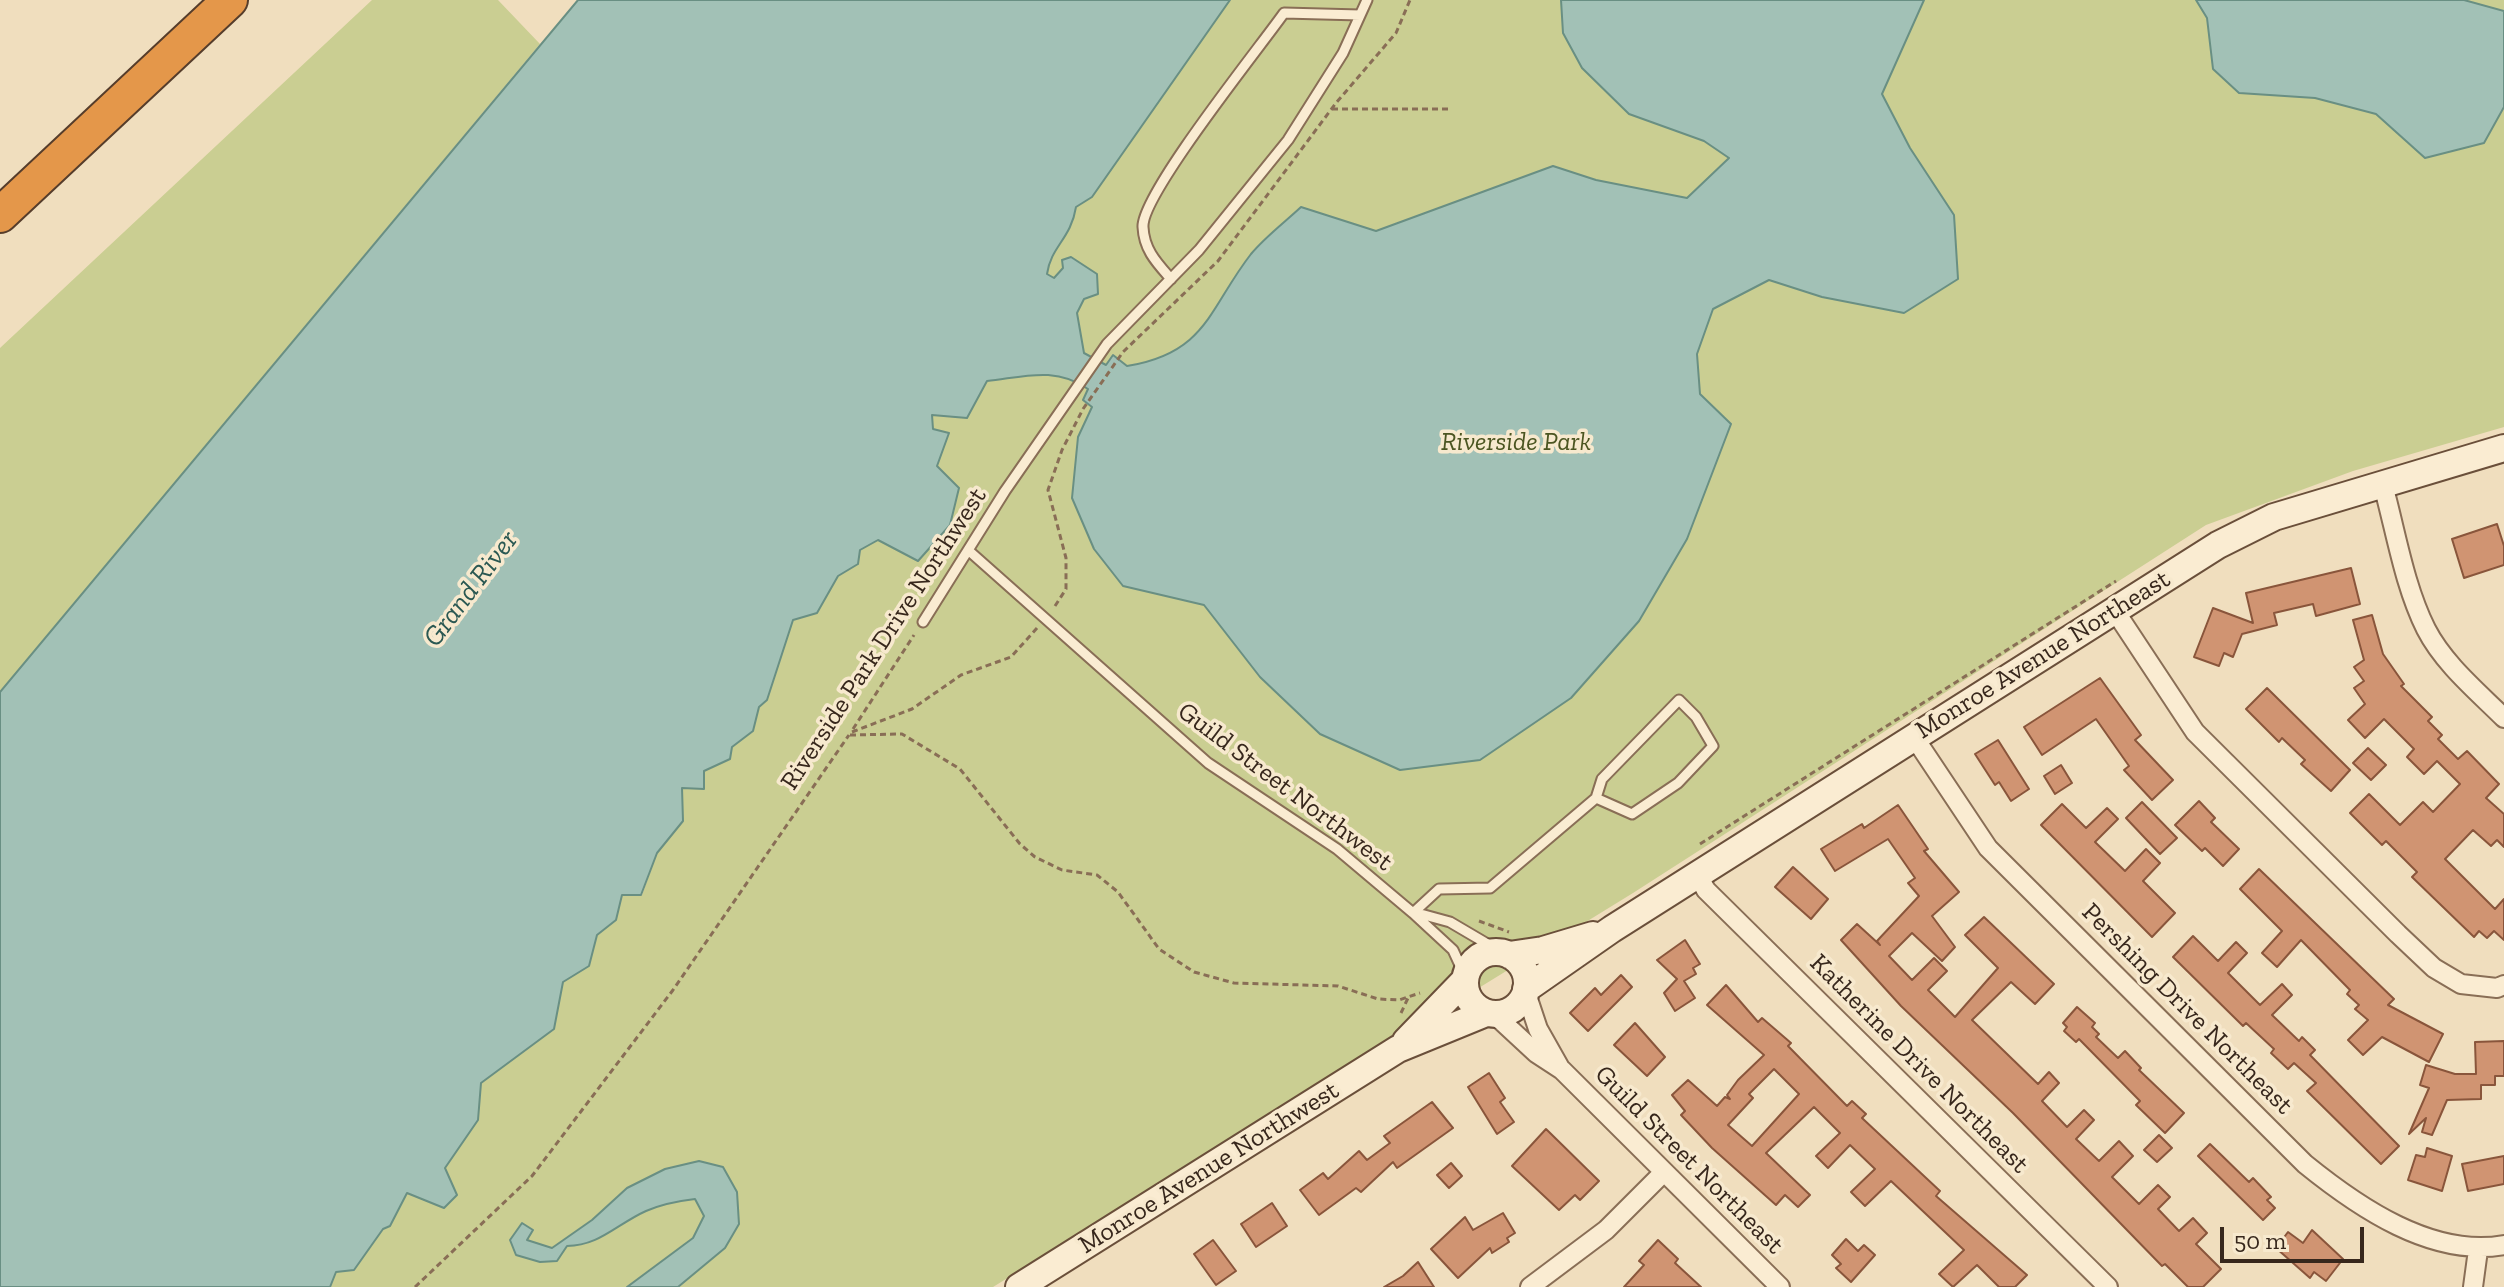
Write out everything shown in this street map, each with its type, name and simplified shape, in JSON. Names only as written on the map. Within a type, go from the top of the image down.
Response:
[{"type":"highway","points":[[0,215],[230,0]]},
{"type":"main road","name":"Monroe Avenue Northeast","points":[[1526,991],[1612,929],[1697,874],[2247,529],[2504,448]]},
{"type":"main road","name":"Monroe Avenue Northeast","points":[[1508,947],[1543,950],[1612,929]]},
{"type":"main road","points":[[1508,947],[1522,967],[1526,991],[1514,1009],[1490,1014],[1470,1001],[1464,979],[1474,960],[1508,947]]},
{"type":"main road","name":"Monroe Avenue Northwest","points":[[1398,1049],[1464,979]]},
{"type":"main road","name":"Monroe Avenue Northwest","points":[[1019,1287],[1398,1049],[1490,1014]]},
{"type":"street","points":[[2383,485],[2414,601],[2427,630],[2443,655],[2504,718]]},
{"type":"street","points":[[2115,611],[2170,699],[2195,732],[2398,934],[2434,968],[2461,984],[2497,988],[2504,985]]},
{"type":"street","name":"Pershing Drive Northeast","points":[[1914,737],[1996,856],[2305,1164],[2354,1203],[2424,1235],[2478,1250]]},
{"type":"street","name":"Katherine Drive Northeast","points":[[1697,874],[1706,890],[2108,1287]]},
{"type":"street","name":"Guild Street Northeast","points":[[1526,991],[1538,1029],[1562,1070]]},
{"type":"street","name":"Guild Street Northeast","points":[[1490,1014],[1536,1053],[1562,1070],[1780,1287]]},
{"type":"street","points":[[1530,1287],[1606,1230],[1664,1172]]},
{"type":"street","points":[[2473,1287],[2478,1250],[2504,1245]]},
{"type":"lane","name":"Riverside Park Drive Northwest","points":[[923,622],[1107,344],[1171,279],[1288,140],[1343,53],[1367,0]]},
{"type":"lane","points":[[1171,279],[1149,254],[1142,224],[1157,190],[1284,13],[1360,15]]},
{"type":"lane","name":"Guild Street Northwest","points":[[968,550],[1208,763],[1337,849],[1413,913],[1453,950],[1464,979]]},
{"type":"lane","points":[[1413,913],[1439,889],[1490,888],[1596,798],[1602,779],[1679,700],[1696,717],[1713,746],[1678,783],[1632,814],[1596,798]]},
{"type":"lane","name":"Guild Street Northwest","points":[[1413,913],[1450,922],[1508,947]]},
{"type":"path","points":[[1083,409],[1123,352],[1218,261],[1332,109],[1396,33],[1410,0]]},
{"type":"path","points":[[1332,109],[1452,109]]},
{"type":"path","name":"Riverside Park Drive Northwest","points":[[415,1287],[532,1176],[673,990],[851,733],[923,622]]},
{"type":"path","points":[[851,733],[902,734],[960,769],[1027,851],[1062,870],[1097,875],[1118,892],[1159,949],[1194,972],[1234,983],[1338,986],[1378,999],[1408,998]]},
{"type":"path","points":[[1471,926],[1481,921],[1508,947]]},
{"type":"green space","points":[[372,0],[498,0],[540,44],[0,692],[0,348]]},
{"type":"green space","name":"Riverside Park","points":[[1230,0],[2504,0],[2504,427],[2353,471],[2206,525],[1633,893],[993,1287],[330,1287],[336,1272],[354,1270],[383,1228],[390,1226],[407,1193],[443,1208],[444,1168],[478,1120],[481,1083],[554,1029],[563,982],[589,966],[597,935],[616,920],[622,895],[642,895],[657,853],[683,821],[682,788],[704,771],[730,759],[732,747],[753,731],[759,707],[767,700],[793,620],[817,613],[838,576],[858,564],[860,550],[878,540],[936,466],[932,414],[986,381],[1077,313],[1084,299],[1098,294],[1096,273],[1071,257],[1054,278],[1047,274],[1049,264],[1070,227],[1076,207],[1092,197]]},
{"type":"water","name":"Grand River","points":[[578,0],[1230,0],[1092,197],[1076,207],[1070,227],[1049,264],[1047,274],[1054,278],[1063,268],[1062,260],[1071,257],[1097,274],[1098,294],[1084,299],[1077,313],[1084,353],[1106,365],[1113,355],[1127,366],[1154,360],[1190,339],[1214,310],[1251,254],[1301,207],[1376,231],[1553,166],[1596,180],[1687,198],[1729,158],[1704,141],[1629,114],[1582,68],[1563,33],[1561,0],[1924,0],[1882,94],[1910,148],[1954,215],[1958,279],[1904,313],[1822,297],[1769,280],[1713,309],[1697,354],[1700,394],[1731,424],[1687,539],[1639,621],[1571,698],[1480,760],[1400,770],[1320,734],[1260,677],[1204,605],[1123,586],[1094,549],[1072,498],[1078,437],[1092,407],[1083,400],[1088,389],[1064,377],[1051,375],[987,381],[967,418],[932,415],[933,429],[949,433],[937,466],[959,488],[950,525],[918,561],[878,540],[860,550],[858,564],[838,576],[817,613],[793,620],[767,700],[759,707],[753,731],[732,747],[730,759],[704,771],[704,789],[682,788],[683,821],[657,853],[641,895],[622,895],[616,920],[597,935],[589,966],[563,982],[554,1029],[481,1083],[478,1120],[445,1168],[457,1195],[444,1208],[407,1193],[390,1226],[383,1229],[354,1270],[336,1272],[330,1287],[0,1287],[0,692]]},
{"type":"water","points":[[2196,0],[2464,0],[2504,11],[2504,107],[2484,143],[2425,158],[2376,114],[2315,98],[2239,93],[2213,69],[2207,18]]},
{"type":"water","points":[[699,1161],[723,1167],[737,1192],[739,1224],[725,1248],[678,1287],[627,1287],[693,1238],[704,1216],[695,1199],[652,1209],[589,1242],[567,1246],[557,1261],[540,1262],[516,1255],[510,1240],[522,1223],[533,1230],[527,1240],[552,1248],[592,1220],[627,1188],[665,1169]]},
{"type":"building","points":[[2497,524],[2504,546],[2504,565],[2464,578],[2452,539]]},
{"type":"building","points":[[2351,568],[2360,604],[2316,616],[2313,604],[2274,613],[2277,625],[2242,634],[2233,657],[2224,653],[2219,666],[2194,657],[2213,608],[2253,623],[2246,593]]},
{"type":"building","points":[[2372,615],[2383,654],[2404,684],[2401,686],[2432,717],[2428,721],[2442,735],[2438,739],[2458,759],[2467,751],[2499,784],[2486,798],[2504,814],[2504,847],[2497,840],[2491,846],[2473,830],[2445,859],[2495,909],[2504,899],[2504,940],[2494,931],[2487,938],[2479,931],[2474,937],[2412,877],[2417,872],[2386,841],[2382,845],[2350,813],[2369,794],[2400,825],[2423,802],[2433,812],[2460,784],[2437,761],[2424,774],[2407,757],[2414,749],[2384,719],[2365,738],[2348,720],[2365,704],[2354,688],[2364,681],[2354,667],[2364,660],[2353,620]]},
{"type":"building","points":[[2100,678],[2141,735],[2135,740],[2173,780],[2152,800],[2124,770],[2129,766],[2096,719],[2042,755],[2024,727]]},
{"type":"building","points":[[2267,688],[2350,770],[2331,791],[2301,764],[2305,760],[2282,738],[2279,742],[2246,709]]},
{"type":"building","points":[[1998,740],[2029,789],[2011,801],[1999,782],[1995,785],[1975,754]]},
{"type":"building","points":[[2368,748],[2386,765],[2371,780],[2353,763]]},
{"type":"building","points":[[2061,765],[2072,783],[2055,794],[2044,776]]},
{"type":"building","points":[[2199,801],[2215,818],[2211,822],[2239,849],[2223,866],[2175,825]]},
{"type":"building","points":[[2142,802],[2177,838],[2160,854],[2126,818]]},
{"type":"building","points":[[2062,804],[2086,828],[2107,808],[2118,819],[2095,842],[2125,871],[2146,849],[2160,863],[2143,881],[2175,913],[2152,937],[2041,825]]},
{"type":"building","points":[[1898,805],[1928,849],[1924,851],[1959,892],[1932,916],[1955,947],[1942,961],[1912,933],[1889,956],[1912,980],[1934,958],[1947,971],[1928,990],[1955,1017],[1998,968],[1965,935],[1984,917],[2054,984],[2035,1004],[2011,982],[1972,1020],[2038,1084],[2049,1072],[2059,1083],[2042,1101],[2067,1127],[2084,1110],[2094,1120],[2076,1139],[2099,1161],[2119,1141],[2133,1156],[2112,1177],[2139,1204],[2158,1185],[2170,1197],[2158,1209],[2179,1231],[2193,1218],[2207,1233],[2196,1244],[2221,1269],[2203,1287],[2188,1287],[2165,1264],[2162,1266],[2013,1113],[1901,1006],[1841,940],[1857,924],[1880,945],[1877,941],[1919,896],[1908,883],[1915,878],[1888,839],[1835,871],[1821,849],[1862,824],[1864,828]]},
{"type":"building","points":[[1793,867],[1828,899],[1811,919],[1775,887]]},
{"type":"building","points":[[2259,869],[2394,999],[2388,1005],[2443,1034],[2429,1062],[2382,1037],[2363,1055],[2348,1040],[2368,1020],[2355,1009],[2359,1005],[2347,994],[2350,990],[2301,940],[2277,967],[2262,953],[2282,931],[2240,889]]},
{"type":"building","points":[[2193,936],[2218,961],[2236,942],[2247,953],[2228,973],[2260,1005],[2282,984],[2292,995],[2272,1015],[2299,1041],[2302,1037],[2315,1050],[2310,1055],[2399,1146],[2381,1164],[2307,1091],[2316,1083],[2294,1063],[2288,1069],[2271,1053],[2274,1049],[2246,1023],[2243,1026],[2173,957]]},
{"type":"building","points":[[1685,940],[1700,964],[1693,968],[1696,974],[1684,981],[1695,998],[1675,1011],[1664,993],[1677,979],[1657,960]]},
{"type":"building","points":[[1621,975],[1632,987],[1588,1031],[1570,1013],[1595,988],[1601,995]]},
{"type":"building","points":[[1726,985],[1758,1022],[1762,1018],[1791,1043],[1788,1046],[1847,1106],[1852,1101],[1866,1114],[1862,1118],[1940,1191],[1936,1196],[2027,1275],[2015,1287],[1999,1287],[1977,1265],[1953,1287],[1939,1274],[1964,1250],[1891,1181],[1865,1206],[1851,1192],[1875,1169],[1850,1145],[1828,1168],[1816,1156],[1840,1133],[1814,1107],[1766,1153],[1810,1195],[1798,1207],[1785,1195],[1776,1205],[1712,1148],[1681,1115],[1685,1111],[1672,1095],[1688,1080],[1717,1106],[1725,1097],[1730,1099],[1727,1095],[1738,1080],[1764,1055],[1707,1005]],"holes":[[[1774,1069],[1799,1094],[1752,1146],[1728,1125],[1753,1098],[1749,1094]]]},
{"type":"building","points":[[2077,1007],[2095,1023],[2092,1027],[2099,1034],[2096,1037],[2118,1058],[2125,1051],[2141,1068],[2139,1070],[2184,1113],[2165,1133],[2136,1105],[2140,1101],[2079,1039],[2076,1042],[2064,1031],[2067,1027],[2063,1023]]},
{"type":"building","points":[[1635,1023],[1665,1057],[1647,1076],[1614,1045]]},
{"type":"building","points":[[2504,1041],[2504,1076],[2495,1076],[2495,1085],[2481,1085],[2481,1099],[2447,1100],[2432,1135],[2422,1132],[2426,1118],[2409,1134],[2429,1088],[2420,1085],[2426,1065],[2455,1074],[2476,1074],[2475,1042]]},
{"type":"building","points":[[1489,1073],[1505,1098],[1500,1102],[1514,1122],[1497,1134],[1468,1087]]},
{"type":"building","points":[[1432,1102],[1453,1128],[1397,1168],[1393,1162],[1361,1192],[1356,1188],[1319,1215],[1300,1190],[1323,1173],[1328,1179],[1359,1151],[1367,1160],[1390,1143],[1384,1136]]},
{"type":"building","points":[[1546,1129],[1599,1181],[1580,1200],[1575,1195],[1559,1210],[1512,1166]]},
{"type":"building","points":[[2159,1135],[2172,1148],[2157,1162],[2144,1150]]},
{"type":"building","points":[[2210,1144],[2249,1182],[2253,1178],[2271,1197],[2267,1200],[2275,1208],[2263,1220],[2198,1156]]},
{"type":"building","points":[[2427,1148],[2452,1156],[2442,1191],[2408,1180],[2416,1155],[2425,1157]]},
{"type":"building","points":[[2504,1156],[2504,1184],[2468,1191],[2462,1164]]},
{"type":"building","points":[[1451,1163],[1462,1176],[1449,1188],[1437,1175]]},
{"type":"building","points":[[1272,1203],[1287,1226],[1256,1247],[1241,1224]]},
{"type":"building","points":[[1503,1213],[1515,1233],[1507,1238],[1509,1242],[1492,1253],[1490,1248],[1458,1278],[1431,1249],[1465,1217],[1473,1230]]},
{"type":"building","points":[[2312,1230],[2343,1259],[2326,1281],[2314,1272],[2310,1278],[2276,1248],[2288,1232],[2303,1243]]},
{"type":"building","points":[[1846,1239],[1858,1251],[1864,1245],[1875,1255],[1851,1282],[1836,1268],[1841,1264],[1832,1255]]},
{"type":"building","points":[[1213,1240],[1236,1271],[1216,1285],[1194,1254]]},
{"type":"building","points":[[1658,1240],[1678,1259],[1675,1263],[1701,1287],[1624,1287],[1644,1265],[1639,1261]]},
{"type":"building","points":[[1418,1262],[1434,1287],[1384,1287],[1403,1276]]}]
